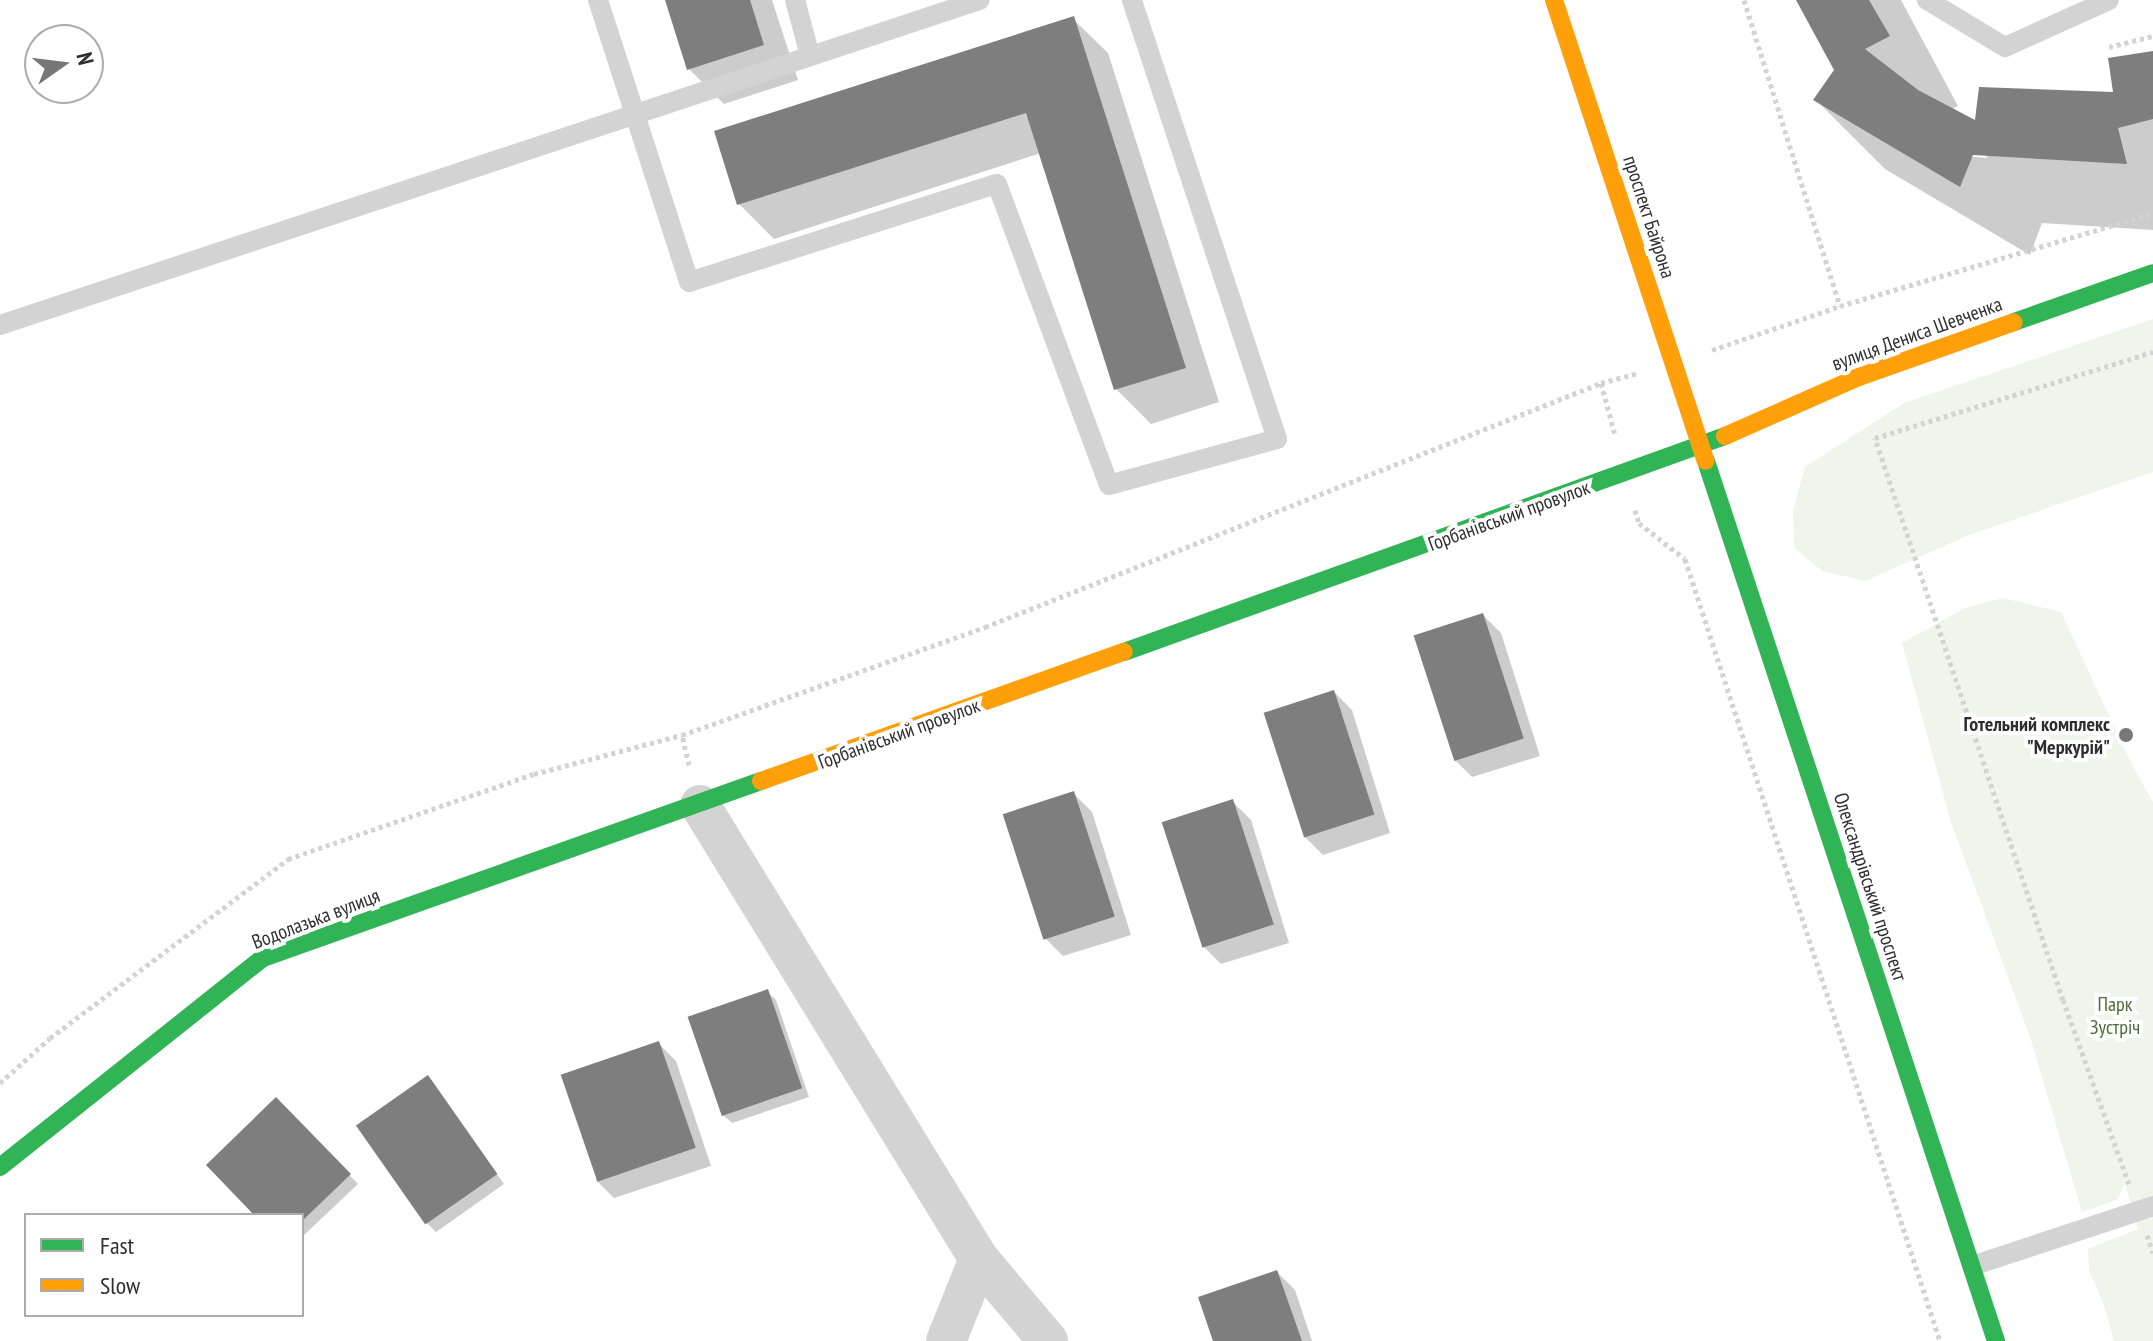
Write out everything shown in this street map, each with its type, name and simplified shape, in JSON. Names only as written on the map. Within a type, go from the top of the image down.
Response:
[{"type":"street","name":"проспект Байрона","points":[[1554,0],[1701,447]]},
{"type":"street","name":"вулиця Дениса Шевченка","points":[[1701,447],[1859,377],[2153,273]]},
{"type":"street","name":"Горбанівський провулок","points":[[700,805],[1701,447]]},
{"type":"street","name":"Олександрівський проспект","points":[[1701,447],[1996,1341]]},
{"type":"street","name":"Водолазька вулиця","points":[[0,1167],[263,958],[700,805]]},
{"type":"street","points":[[700,805],[979,1259],[1048,1341]]},
{"type":"street","points":[[946,1341],[979,1259]]},
{"type":"lane","points":[[598,0],[689,282],[997,184],[1109,485],[1277,439],[1132,0]]},
{"type":"lane","points":[[795,0],[810,56]]},
{"type":"lane","points":[[0,325],[810,56],[933,8],[980,0]]},
{"type":"lane","points":[[1927,0],[2005,47],[2109,0]]},
{"type":"lane","points":[[1972,1266],[2145,1208]]},
{"type":"path","points":[[1744,0],[1840,306]]},
{"type":"path","points":[[2109,47],[2153,36]]},
{"type":"path","points":[[0,1083],[50,1038],[288,859],[534,774],[682,735],[985,627],[1601,383],[1674,363],[1840,306],[2153,213]]},
{"type":"path","points":[[2153,352],[1875,438],[2058,986],[2145,1208],[2153,1253]]},
{"type":"path","points":[[1601,383],[1639,523],[1685,559],[1940,1341]]},
{"type":"path","points":[[682,735],[700,805]]},
{"type":"green space","points":[[2153,319],[2153,472],[1969,535],[1865,581],[1822,571],[1794,547],[1793,510],[1805,467],[1904,403]]},
{"type":"green space","name":"Парк Зустріч","points":[[2003,598],[2061,612],[2131,763],[2153,802],[2153,1341],[2114,1341],[2104,1305],[2089,1271],[2088,1249],[2138,1229],[2125,1183],[2117,1200],[2082,1212],[2030,1037],[1951,822],[1902,643],[1965,608]]},
{"type":"building","points":[[665,0],[750,0],[764,45],[687,70]]},
{"type":"building","points":[[1796,0],[1869,0],[1890,36],[1865,49],[1918,90],[1975,120],[1979,87],[2113,92],[2108,58],[2153,51],[2153,119],[2118,128],[2127,164],[1973,155],[1960,187],[1813,100],[1834,70]]},
{"type":"building","points":[[1074,16],[1186,368],[1114,390],[1026,113],[737,205],[714,131]]},
{"type":"building","points":[[1483,613],[1524,739],[1454,761],[1414,636]]},
{"type":"building","points":[[1334,690],[1374,815],[1304,837],[1264,713]]},
{"type":"building","points":[[1074,791],[1115,917],[1043,940],[1003,814]]},
{"type":"building","points":[[1233,799],[1274,925],[1202,948],[1162,822]]},
{"type":"building","points":[[768,989],[802,1088],[722,1116],[688,1017]]},
{"type":"building","points":[[659,1041],[696,1148],[597,1182],[561,1075]]},
{"type":"building","points":[[428,1075],[497,1174],[425,1225],[356,1125]]},
{"type":"building","points":[[276,1097],[351,1174],[304,1219],[304,1213],[252,1213],[206,1165]]},
{"type":"building","points":[[1277,1270],[1302,1341],[1213,1341],[1198,1297]]},
{"type":"traffic: fast","points":[[2014,322],[2153,273]]},
{"type":"traffic: fast","points":[[1124,652],[1725,436]]},
{"type":"traffic: fast","points":[[1706,461],[1996,1341]]},
{"type":"traffic: fast","points":[[0,1167],[263,958],[761,781]]},
{"type":"traffic: slow","points":[[1554,0],[1706,461]]},
{"type":"traffic: slow","points":[[1725,436],[1859,377],[2014,322]]},
{"type":"traffic: slow","points":[[761,781],[1124,652]]},
{"type":"place","name":"Готельний комплекс \"Меркурій\"","points":[[2126,735]]}]
